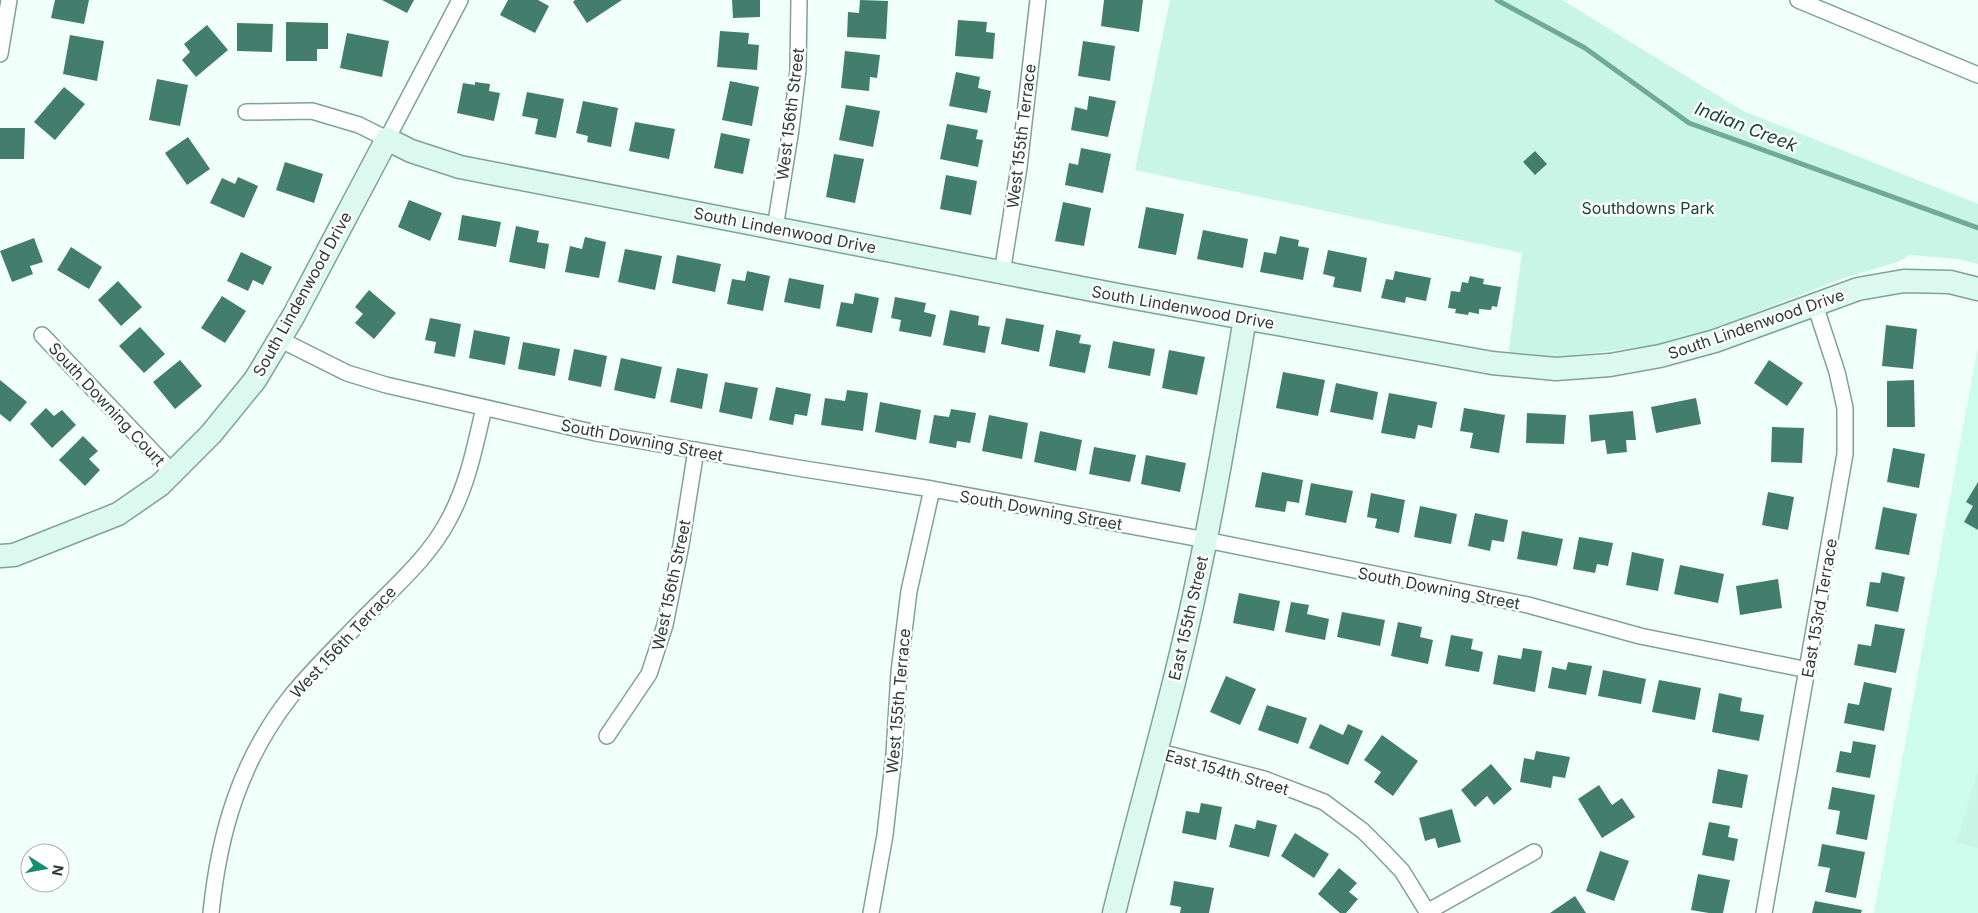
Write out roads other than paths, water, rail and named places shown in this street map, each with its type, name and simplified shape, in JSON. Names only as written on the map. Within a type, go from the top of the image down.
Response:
[{"type":"street","points":[[0,54],[8,0]]},
{"type":"street","points":[[387,138],[460,0]]},
{"type":"street","name":"West 156th Street","points":[[775,228],[791,129],[798,70],[799,0]]},
{"type":"street","name":"West 155th Terrace","points":[[1002,273],[1019,167],[1038,0]]},
{"type":"street","points":[[1798,0],[1978,75]]},
{"type":"street","name":"South Lindenwood Drive","points":[[246,112],[312,111],[359,125],[411,150],[460,167],[1002,273],[1492,364],[1556,369],[1610,365],[1660,356],[1715,341],[1858,289],[1904,281],[1950,282],[1978,289]]},
{"type":"street","name":"South Lindenwood Drive","points":[[0,556],[14,555],[118,514],[160,484],[210,434],[256,380],[387,138]]},
{"type":"street","name":"East 153rd Terrace","points":[[1764,913],[1845,454],[1844,408],[1837,372],[1815,305]]},
{"type":"street","name":"East 155th Street","points":[[1114,913],[1165,720],[1206,540],[1245,318]]},
{"type":"street","name":"South Downing Court","points":[[42,335],[172,472]]},
{"type":"street","name":"South Downing Street","points":[[279,339],[347,373],[386,385],[596,433],[932,489],[1206,540],[1528,605],[1640,636],[1808,670]]},
{"type":"street","name":"West 156th Terrace","points":[[211,913],[215,873],[221,842],[235,796],[248,766],[271,724],[300,685],[422,559],[441,534],[468,475],[484,408]]},
{"type":"street","name":"West 156th Street","points":[[607,736],[649,674],[665,624],[682,545],[696,450]]},
{"type":"street","name":"West 155th Terrace","points":[[871,913],[885,835],[894,754],[899,672],[909,591],[932,489]]},
{"type":"street","name":"East 154th Street","points":[[1156,752],[1264,779],[1324,802],[1362,831],[1402,871],[1428,912],[1534,852]]},
{"type":"waterway","name":"Indian Creek","points":[[1497,0],[1585,48],[1689,123],[1978,228]]},
{"type":"park label","name":"Southdowns Park","points":[[1648,208]]}]
